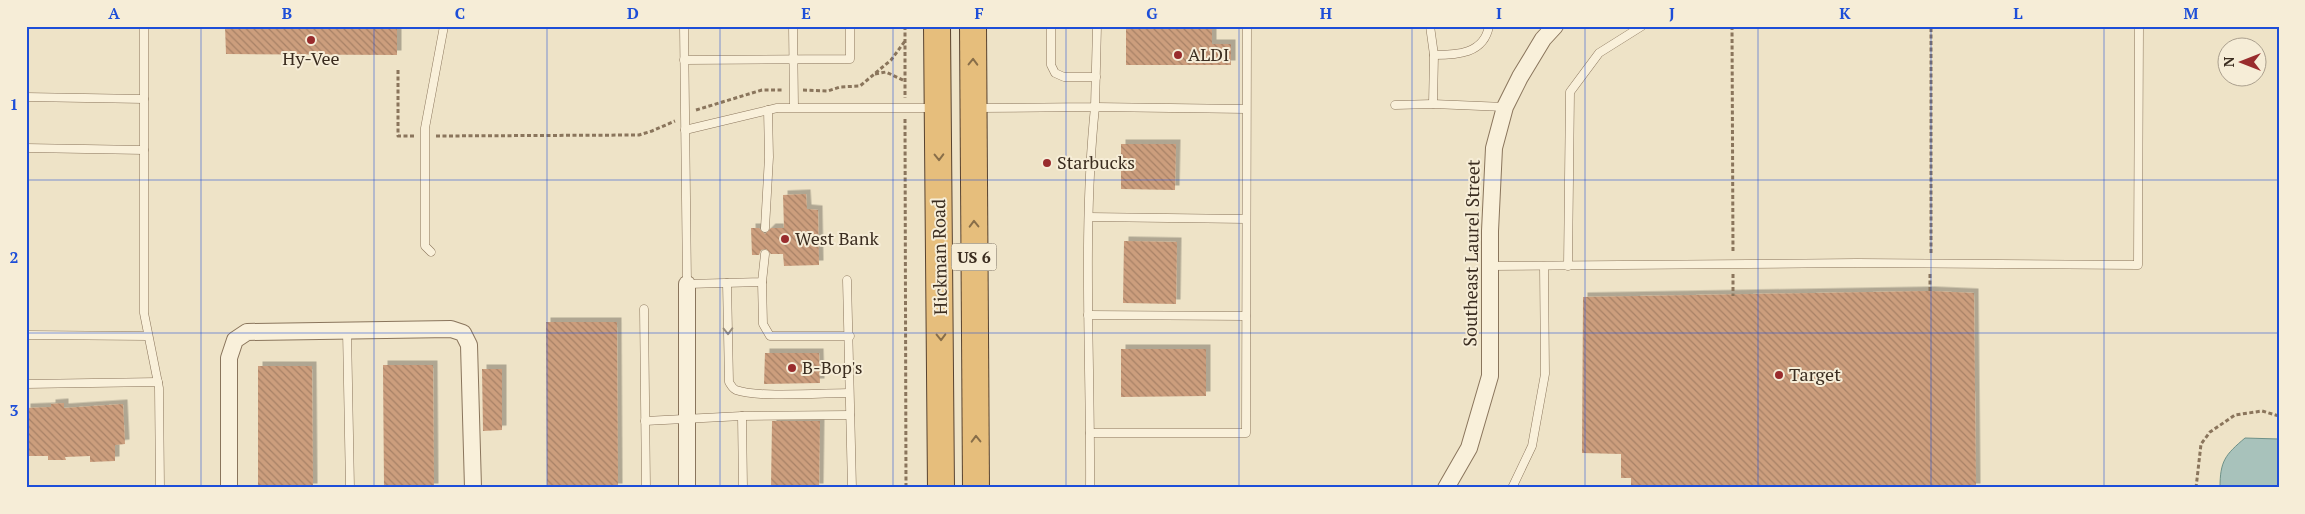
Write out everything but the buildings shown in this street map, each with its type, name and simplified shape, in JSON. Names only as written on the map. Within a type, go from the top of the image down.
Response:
[{"type":"highway","name":"Hickman Road","points":[[937,26],[941,488]]},
{"type":"highway","name":"Hickman Road","points":[[973,26],[976,488]]},
{"type":"street","name":"Southeast Laurel Street","points":[[1446,488],[1469,448],[1490,376],[1490,266],[1494,148],[1504,108],[1520,76],[1543,38],[1554,26]]},
{"type":"street","points":[[687,284],[687,488]]},
{"type":"street","points":[[229,488],[229,358],[235,340],[247,332],[451,329],[463,333],[469,345],[473,488]]},
{"type":"lane","points":[[144,26],[144,313],[158,382],[160,488]]},
{"type":"lane","points":[[431,252],[425,246],[425,136],[444,26]]},
{"type":"lane","points":[[684,26],[687,284],[762,282]]},
{"type":"lane","points":[[794,26],[794,107]]},
{"type":"lane","points":[[684,60],[850,59],[850,26]]},
{"type":"lane","points":[[1051,26],[1051,65],[1055,73],[1064,77],[1096,77]]},
{"type":"lane","points":[[1090,488],[1089,162],[1095,107],[1097,26]]},
{"type":"lane","points":[[1090,433],[1246,433],[1246,109],[1248,26]]},
{"type":"lane","points":[[1430,26],[1434,55],[1433,104]]},
{"type":"lane","points":[[1434,55],[1462,54],[1474,49],[1484,41],[1489,26]]},
{"type":"lane","points":[[1568,266],[1570,92],[1599,53],[1642,26]]},
{"type":"lane","points":[[1490,266],[1733,264],[2138,265],[2139,26]]},
{"type":"lane","points":[[26,97],[144,99]]},
{"type":"lane","points":[[1395,105],[1433,104],[1504,108]]},
{"type":"lane","points":[[685,130],[768,110],[794,107],[938,108]]},
{"type":"lane","points":[[973,108],[1246,109]]},
{"type":"lane","points":[[765,228],[769,157],[768,110]]},
{"type":"lane","points":[[26,148],[144,150]]},
{"type":"lane","points":[[1089,217],[1246,219]]},
{"type":"lane","points":[[765,254],[762,282],[763,324],[770,336],[850,336]]},
{"type":"lane","points":[[1512,488],[1532,446],[1545,374],[1544,266]]},
{"type":"lane","points":[[847,280],[850,336],[849,393],[852,488]]},
{"type":"lane","points":[[727,283],[729,382],[734,389],[745,392],[772,394],[849,393]]},
{"type":"lane","points":[[644,308],[646,488]]},
{"type":"lane","points":[[1088,315],[1246,316]]},
{"type":"lane","points":[[347,331],[350,488]]},
{"type":"lane","points":[[26,335],[148,336]]},
{"type":"lane","points":[[26,384],[158,382]]},
{"type":"lane","points":[[645,421],[742,416],[850,415]]},
{"type":"lane","points":[[742,416],[743,488]]},
{"type":"path","points":[[905,26],[906,488]]},
{"type":"path","points":[[1732,26],[1733,296]]},
{"type":"path","points":[[1930,291],[1931,26]]},
{"type":"path","points":[[398,70],[398,136],[639,135],[685,116],[762,90],[828,91],[840,87],[860,86],[890,60],[905,41]]},
{"type":"path","points":[[875,74],[886,72],[905,81]]},
{"type":"path","points":[[2196,488],[2201,444],[2210,432],[2235,415],[2262,411],[2279,416]]},
{"type":"water","points":[[2245,438],[2279,439],[2279,488],[2220,488],[2221,471],[2225,459]]},
{"type":"place","name":"Hy-Vee","points":[[311,40]]},
{"type":"place","name":"ALDI","points":[[1178,55]]},
{"type":"place","name":"Starbucks","points":[[1047,163]]},
{"type":"place","name":"West Bank","points":[[785,239]]},
{"type":"place","name":"B-Bop's","points":[[792,368]]},
{"type":"place","name":"Target","points":[[1779,375]]}]
